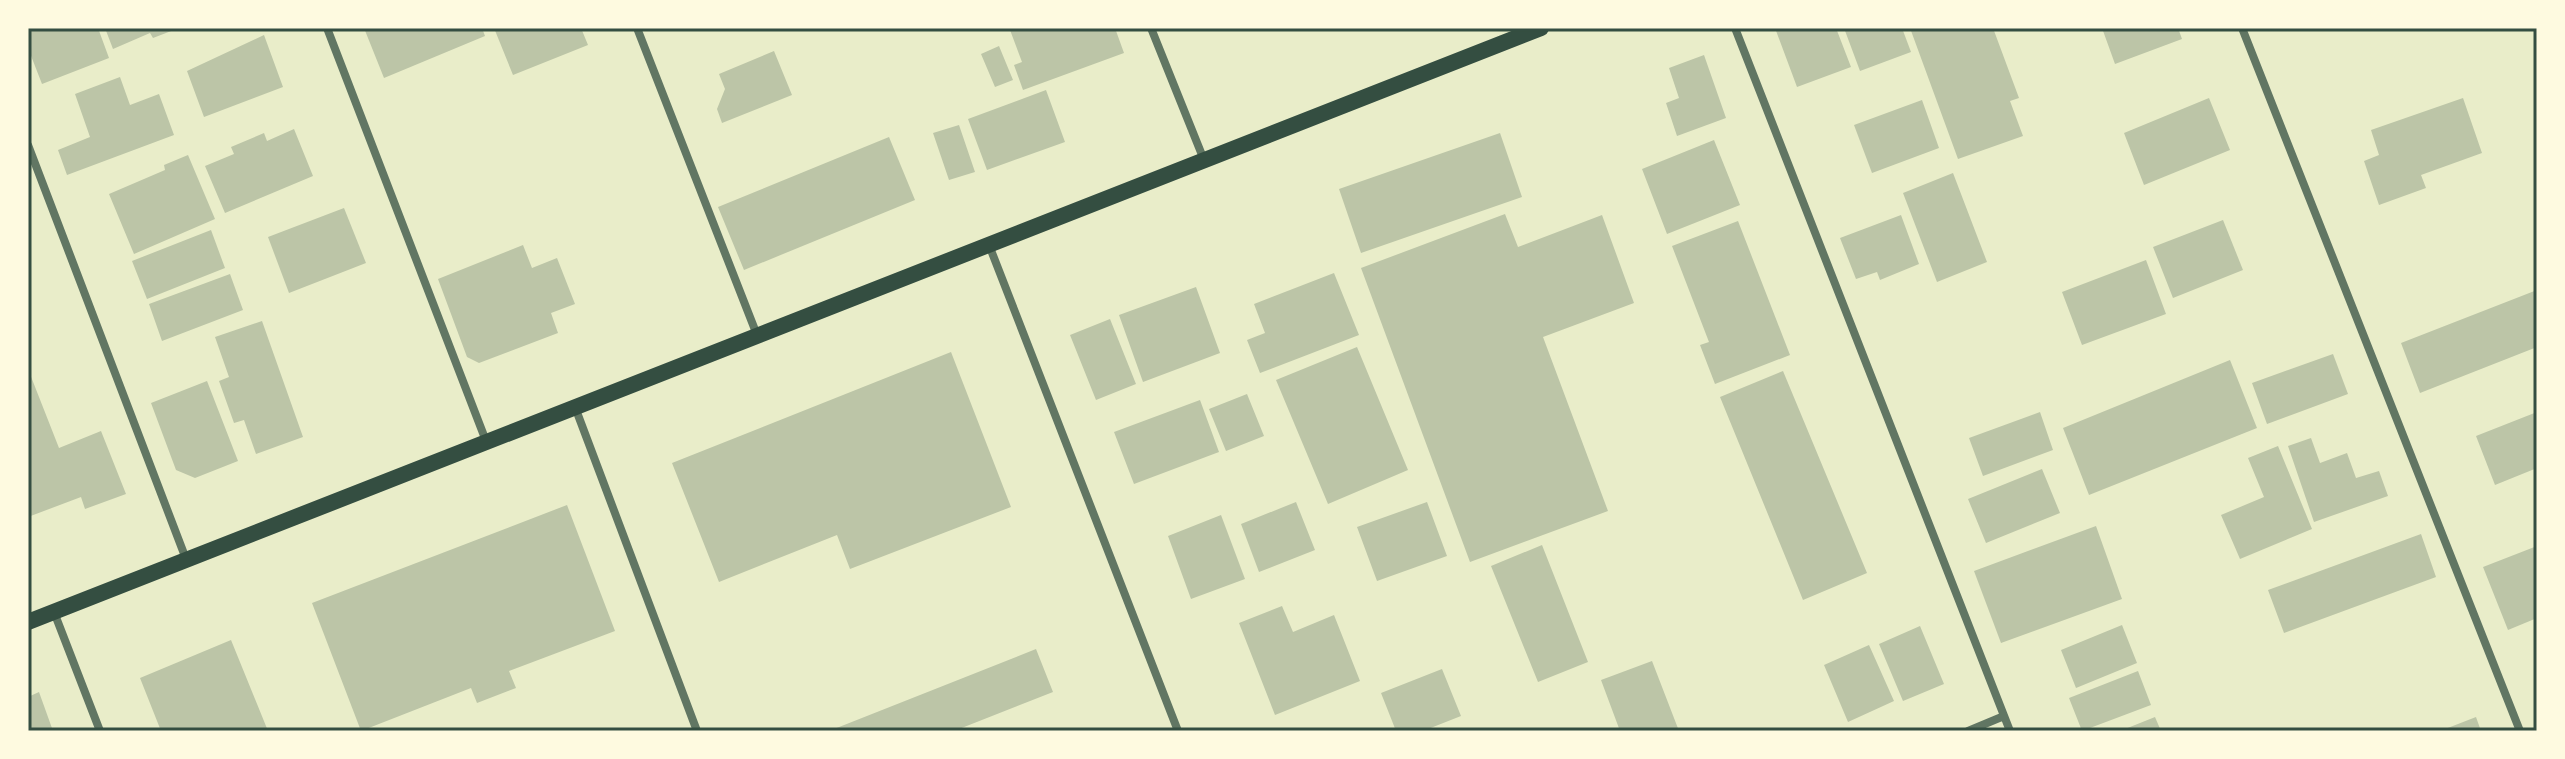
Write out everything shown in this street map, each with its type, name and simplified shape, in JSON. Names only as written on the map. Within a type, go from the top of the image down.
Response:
[{"type":"main road","points":[[28,622],[1541,28]]},
{"type":"street","points":[[327,28],[486,442]]},
{"type":"street","points":[[637,28],[757,336]]},
{"type":"street","points":[[1151,28],[1204,160]]},
{"type":"street","points":[[1735,28],[2010,731]]},
{"type":"street","points":[[2242,28],[2520,731]]},
{"type":"street","points":[[28,145],[186,560]]},
{"type":"street","points":[[989,245],[1178,731]]},
{"type":"street","points":[[574,406],[697,731]]},
{"type":"street","points":[[54,611],[100,731]]},
{"type":"street","points":[[1968,731],[2004,716]]},
{"type":"building","points":[[28,28],[98,28],[109,58],[42,84],[28,48]]},
{"type":"building","points":[[105,28],[179,28],[153,38],[150,33],[113,49]]},
{"type":"building","points":[[364,28],[482,28],[485,36],[384,78]]},
{"type":"building","points":[[494,28],[581,28],[588,45],[513,75]]},
{"type":"building","points":[[1115,28],[1124,53],[1023,90],[1014,65],[1022,62],[1010,30]]},
{"type":"building","points":[[1775,28],[1836,28],[1851,67],[1797,87]]},
{"type":"building","points":[[1844,28],[1902,28],[1911,52],[1860,71]]},
{"type":"building","points":[[1910,28],[1993,28],[2019,98],[2010,101],[2023,136],[1958,159]]},
{"type":"building","points":[[2102,28],[2178,28],[2182,39],[2115,64]]},
{"type":"building","points":[[264,35],[283,87],[204,117],[187,71]]},
{"type":"building","points":[[999,46],[1013,80],[995,87],[981,54]]},
{"type":"building","points":[[774,51],[792,95],[722,123],[717,109],[725,89],[719,74]]},
{"type":"building","points":[[1704,55],[1726,118],[1677,136],[1666,103],[1679,98],[1669,68]]},
{"type":"building","points":[[120,77],[130,105],[159,94],[174,135],[67,175],[58,150],[90,137],[75,94]]},
{"type":"building","points":[[1046,90],[1065,142],[987,170],[968,119]]},
{"type":"building","points":[[2209,98],[2230,150],[2144,185],[2124,133]]},
{"type":"building","points":[[2463,98],[2482,153],[2421,175],[2426,188],[2379,205],[2364,161],[2379,155],[2371,130]]},
{"type":"building","points":[[1922,100],[1939,148],[1872,173],[1854,125]]},
{"type":"building","points":[[959,125],[975,172],[949,180],[933,133]]},
{"type":"building","points":[[294,129],[313,176],[225,213],[205,166],[234,154],[231,147],[264,133],[267,141]]},
{"type":"building","points":[[1500,133],[1522,197],[1361,253],[1339,189]]},
{"type":"building","points":[[889,137],[915,200],[744,270],[718,207]]},
{"type":"building","points":[[1714,140],[1740,205],[1667,234],[1642,169]]},
{"type":"building","points":[[188,155],[215,219],[134,254],[109,194],[165,170],[164,165]]},
{"type":"building","points":[[1953,173],[1987,262],[1937,282],[1903,193]]},
{"type":"building","points":[[344,208],[366,263],[289,293],[268,237]]},
{"type":"building","points":[[1505,214],[1518,247],[1602,215],[1634,303],[1543,337],[1608,511],[1470,562],[1361,268]]},
{"type":"building","points":[[1901,215],[1919,264],[1880,280],[1877,272],[1856,279],[1840,238]]},
{"type":"building","points":[[2223,220],[2243,270],[2173,298],[2153,247]]},
{"type":"building","points":[[1738,221],[1790,355],[1715,384],[1700,345],[1709,342],[1672,246]]},
{"type":"building","points":[[211,230],[225,268],[147,299],[132,261]]},
{"type":"building","points":[[523,245],[532,268],[557,258],[575,304],[551,313],[558,333],[479,363],[467,357],[438,279]]},
{"type":"building","points":[[2146,260],[2166,314],[2082,345],[2062,292]]},
{"type":"building","points":[[1334,273],[1359,335],[1260,373],[1247,340],[1265,333],[1254,304]]},
{"type":"building","points":[[230,274],[243,310],[162,341],[149,304]]},
{"type":"building","points":[[1196,287],[1220,353],[1143,382],[1119,315]]},
{"type":"building","points":[[2537,290],[2537,347],[2420,393],[2401,343]]},
{"type":"building","points":[[1110,319],[1136,384],[1096,400],[1070,335]]},
{"type":"building","points":[[262,321],[303,437],[256,454],[244,420],[234,423],[219,381],[229,377],[215,337]]},
{"type":"building","points":[[1357,347],[1408,470],[1328,504],[1276,380]]},
{"type":"building","points":[[951,352],[1011,507],[850,569],[837,535],[719,582],[672,463]]},
{"type":"building","points":[[2333,354],[2348,394],[2267,424],[2252,383]]},
{"type":"building","points":[[2230,360],[2257,428],[2089,495],[2063,428]]},
{"type":"building","points":[[28,369],[59,448],[101,431],[126,494],[85,509],[81,497],[28,517]]},
{"type":"building","points":[[1783,371],[1867,573],[1803,600],[1720,397]]},
{"type":"building","points":[[207,381],[238,461],[195,478],[176,470],[151,403]]},
{"type":"building","points":[[1247,394],[1264,436],[1226,451],[1209,409]]},
{"type":"building","points":[[1200,400],[1219,452],[1134,484],[1114,432]]},
{"type":"building","points":[[2040,412],[2053,450],[1983,476],[1969,438]]},
{"type":"building","points":[[2537,412],[2537,468],[2495,485],[2476,436]]},
{"type":"building","points":[[2311,438],[2320,463],[2347,453],[2356,478],[2379,471],[2388,496],[2314,522],[2288,446]]},
{"type":"building","points":[[2278,446],[2312,529],[2240,559],[2221,515],[2264,497],[2248,458]]},
{"type":"building","points":[[2042,469],[2060,513],[1986,543],[1968,499]]},
{"type":"building","points":[[1296,502],[1315,550],[1259,572],[1241,524]]},
{"type":"building","points":[[1427,502],[1447,556],[1377,581],[1357,527]]},
{"type":"building","points":[[567,505],[615,631],[509,671],[516,688],[477,703],[471,688],[361,731],[312,603]]},
{"type":"building","points":[[1221,515],[1245,579],[1191,599],[1168,536]]},
{"type":"building","points":[[2096,526],[2122,599],[2001,643],[1974,571]]},
{"type":"building","points":[[2421,534],[2436,577],[2284,633],[2268,590]]},
{"type":"building","points":[[1542,545],[1588,662],[1538,682],[1491,566]]},
{"type":"building","points":[[2537,546],[2537,618],[2508,630],[2483,567]]},
{"type":"building","points":[[1282,606],[1293,632],[1334,615],[1360,681],[1275,715],[1239,623]]},
{"type":"building","points":[[2122,625],[2137,663],[2076,688],[2061,650]]},
{"type":"building","points":[[1920,626],[1944,684],[1903,701],[1879,644]]},
{"type":"building","points":[[231,640],[268,731],[161,731],[140,678]]},
{"type":"building","points":[[1869,645],[1894,701],[1848,722],[1824,665]]},
{"type":"building","points":[[1036,649],[1053,692],[954,731],[829,731]]},
{"type":"building","points":[[1652,661],[1679,731],[1620,731],[1601,680]]},
{"type":"building","points":[[1442,669],[1461,716],[1423,731],[1396,731],[1381,693]]},
{"type":"building","points":[[2138,671],[2151,705],[2082,731],[2069,698]]},
{"type":"building","points":[[39,692],[53,731],[28,731],[28,697]]},
{"type":"building","points":[[2155,717],[2161,731],[2120,731]]},
{"type":"building","points":[[2476,717],[2481,731],[2440,731]]}]
